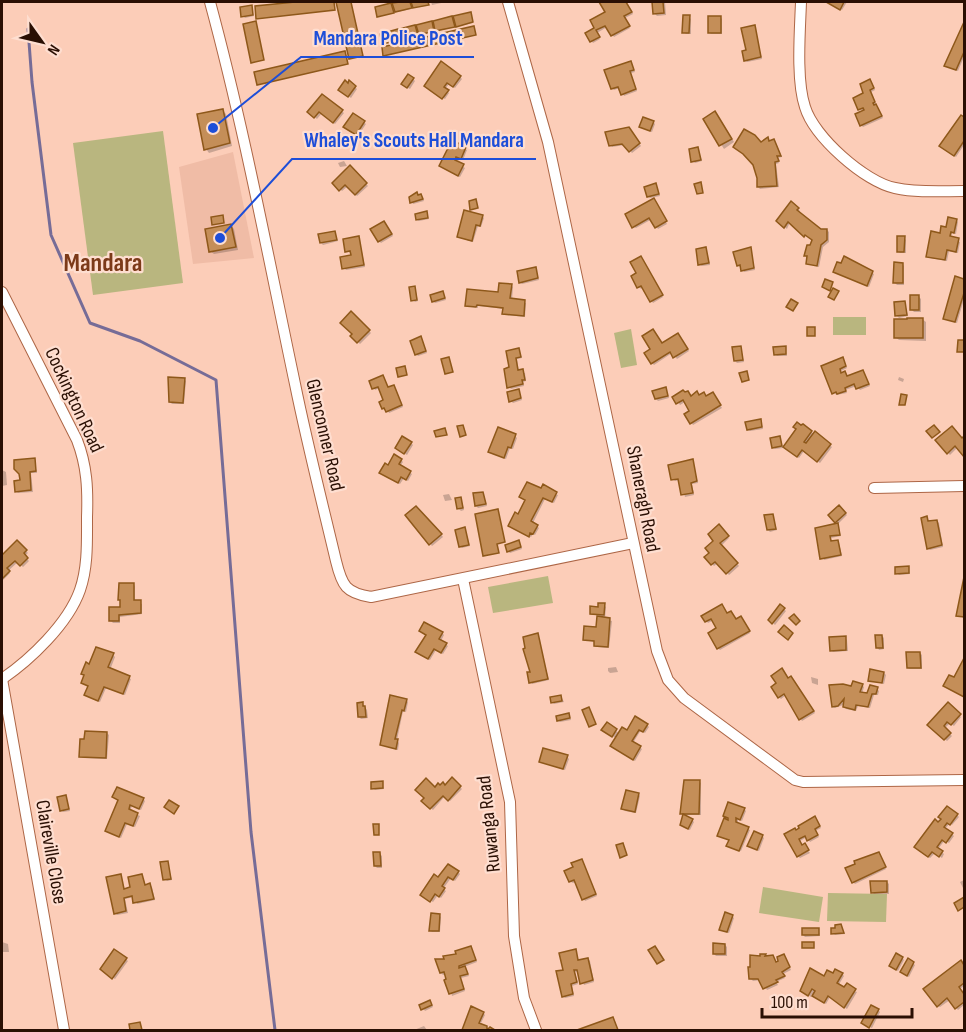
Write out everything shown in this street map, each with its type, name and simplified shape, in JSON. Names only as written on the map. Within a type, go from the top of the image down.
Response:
[{"type":"street","name":"Glenconner Road","points":[[210,2],[230,78],[295,386],[339,576],[345,586],[354,594],[371,597],[633,543]]},
{"type":"street","name":"Shaneragh Road","points":[[508,2],[548,142],[657,651],[668,680],[684,699],[786,774],[803,782],[964,780]]},
{"type":"street","points":[[801,2],[800,68],[805,108],[824,140],[861,171],[894,188],[964,191]]},
{"type":"street","name":"Cockington Road","points":[[2,292],[77,440],[88,481],[87,556],[80,590],[68,612],[52,633],[26,660],[2,679]]},
{"type":"street","points":[[874,488],[964,486]]},
{"type":"street","name":"Ruwanga Road","points":[[463,579],[510,802],[514,936],[524,998],[536,1030]]},
{"type":"street","name":"Claireville Close","points":[[2,679],[64,1030]]},
{"type":"shaded area","points":[[163,131],[183,283],[93,295],[73,143]]},
{"type":"shaded area","points":[[233,152],[254,258],[193,264],[179,167]]},
{"type":"shaded area","points":[[833,317],[866,317],[866,335],[833,335]]},
{"type":"shaded area","points":[[631,329],[637,365],[621,368],[614,333]]},
{"type":"shaded area","points":[[548,576],[553,603],[493,613],[488,587]]},
{"type":"shaded area","points":[[763,887],[823,897],[819,922],[759,913]]},
{"type":"shaded area","points":[[828,893],[887,894],[886,922],[827,921]]},
{"type":"building","points":[[295,2],[334,2],[335,10],[256,19],[255,6]]},
{"type":"building","points":[[336,2],[351,2],[363,56],[349,59]]},
{"type":"building","points":[[410,2],[412,8],[395,12],[392,3]]},
{"type":"building","points":[[411,2],[428,2],[429,5],[413,8]]},
{"type":"building","points":[[599,2],[626,2],[632,12],[624,16],[630,26],[611,36],[605,26],[596,30],[600,37],[590,42],[585,33],[594,28],[590,20],[605,12]]},
{"type":"building","points":[[652,2],[663,2],[664,13],[653,14]]},
{"type":"building","points":[[826,2],[844,2],[840,10]]},
{"type":"building","points":[[391,3],[394,13],[377,17],[375,7]]},
{"type":"building","points":[[252,5],[253,15],[241,17],[240,7]]},
{"type":"building","points":[[471,12],[473,22],[456,27],[453,16]]},
{"type":"building","points":[[683,15],[690,15],[689,33],[682,33]]},
{"type":"building","points":[[452,16],[455,27],[435,31],[433,21]]},
{"type":"building","points":[[708,16],[721,16],[721,33],[708,33]]},
{"type":"building","points":[[256,21],[264,60],[251,63],[243,24]]},
{"type":"building","points":[[432,21],[434,31],[419,35],[416,25]]},
{"type":"building","points":[[964,22],[964,52],[956,70],[944,66]]},
{"type":"building","points":[[415,25],[418,35],[401,39],[399,29]]},
{"type":"building","points":[[755,25],[761,57],[744,61],[742,51],[746,50],[741,28]]},
{"type":"building","points":[[474,26],[476,35],[383,56],[382,47]]},
{"type":"building","points":[[398,29],[400,40],[382,44],[380,34]]},
{"type":"building","points":[[345,51],[348,64],[257,85],[254,72]]},
{"type":"building","points":[[441,61],[461,76],[453,87],[447,83],[444,87],[449,90],[442,99],[424,86]]},
{"type":"building","points":[[631,61],[634,70],[630,71],[636,89],[621,95],[618,87],[611,89],[604,70]]},
{"type":"building","points":[[408,74],[414,78],[407,88],[401,84]]},
{"type":"building","points":[[870,79],[874,88],[870,90],[875,102],[873,103],[876,104],[882,116],[860,126],[855,114],[864,110],[863,108],[858,110],[853,98],[863,93],[860,84]]},
{"type":"building","points":[[345,80],[348,83],[349,80],[356,86],[348,97],[338,90]]},
{"type":"building","points":[[322,94],[343,110],[333,123],[319,112],[314,118],[307,112]]},
{"type":"building","points":[[223,109],[230,143],[204,150],[197,114]]},
{"type":"building","points":[[715,111],[732,139],[719,146],[703,119]]},
{"type":"building","points":[[353,113],[365,121],[356,135],[343,127]]},
{"type":"building","points":[[961,115],[964,117],[964,141],[954,156],[939,146]]},
{"type":"building","points":[[643,117],[654,121],[650,131],[639,127]]},
{"type":"building","points":[[629,127],[640,143],[629,152],[622,144],[609,146],[605,132]]},
{"type":"building","points":[[744,129],[755,135],[761,142],[768,137],[769,141],[774,139],[781,156],[777,156],[779,161],[775,162],[777,186],[757,187],[753,165],[733,147]]},
{"type":"building","points":[[452,140],[466,147],[461,159],[456,157],[455,160],[464,164],[458,176],[439,166]]},
{"type":"building","points":[[698,147],[701,160],[691,162],[689,149]]},
{"type":"building","points":[[350,165],[367,183],[355,195],[345,185],[339,191],[332,183]]},
{"type":"building","points":[[701,182],[703,193],[697,194],[694,184]]},
{"type":"building","points":[[656,183],[659,194],[647,197],[644,187]]},
{"type":"building","points":[[417,192],[423,199],[410,203],[409,197]]},
{"type":"building","points":[[654,198],[667,221],[655,228],[649,218],[632,228],[625,214]]},
{"type":"building","points":[[476,199],[478,208],[470,210],[469,201]]},
{"type":"building","points":[[791,201],[799,208],[797,210],[821,229],[827,229],[827,240],[821,245],[817,266],[806,264],[807,256],[804,256],[807,245],[810,245],[812,240],[805,235],[804,237],[788,222],[784,228],[776,221]]},
{"type":"building","points":[[464,210],[483,215],[480,226],[476,225],[472,241],[457,237]]},
{"type":"building","points":[[427,211],[428,218],[416,220],[415,214]]},
{"type":"building","points":[[223,215],[224,223],[212,225],[211,217]]},
{"type":"building","points":[[948,217],[957,219],[954,233],[951,232],[950,236],[959,238],[956,252],[947,250],[945,260],[926,257],[931,231],[940,233],[941,226],[946,227]]},
{"type":"building","points":[[384,221],[392,234],[378,242],[370,229]]},
{"type":"building","points":[[231,224],[236,247],[209,252],[205,229]]},
{"type":"building","points":[[335,231],[337,240],[320,243],[318,234]]},
{"type":"building","points":[[359,236],[364,265],[342,269],[340,257],[351,255],[350,251],[345,252],[343,239]]},
{"type":"building","points":[[897,236],[905,236],[904,252],[897,252]]},
{"type":"building","points":[[706,247],[709,263],[698,265],[696,249]]},
{"type":"building","points":[[751,247],[754,268],[741,271],[733,252]]},
{"type":"building","points":[[641,256],[663,295],[650,302],[641,286],[637,288],[631,276],[636,273],[630,262]]},
{"type":"building","points":[[844,256],[873,271],[867,286],[833,272],[837,262],[841,263]]},
{"type":"building","points":[[894,262],[903,263],[903,283],[893,283]]},
{"type":"building","points":[[536,267],[538,278],[519,283],[517,271]]},
{"type":"building","points":[[955,276],[964,279],[964,293],[955,322],[943,319]]},
{"type":"building","points":[[825,279],[833,282],[830,291],[822,287]]},
{"type":"building","points":[[499,283],[512,284],[510,298],[525,300],[524,316],[502,314],[503,308],[465,306],[467,289],[498,292]]},
{"type":"building","points":[[415,286],[417,300],[411,301],[409,287]]},
{"type":"building","points":[[833,288],[839,291],[834,300],[828,297]]},
{"type":"building","points":[[443,291],[445,298],[432,302],[430,295]]},
{"type":"building","points":[[910,295],[919,295],[919,310],[910,310]]},
{"type":"building","points":[[791,299],[798,303],[793,311],[786,307]]},
{"type":"building","points":[[905,301],[907,315],[895,316],[894,302]]},
{"type":"building","points":[[351,311],[370,330],[357,343],[350,336],[352,334],[340,323]]},
{"type":"building","points":[[923,318],[923,338],[894,338],[894,319]]},
{"type":"building","points":[[807,327],[815,327],[815,336],[807,336]]},
{"type":"building","points":[[653,329],[662,343],[678,333],[688,349],[673,358],[670,352],[651,364],[644,353],[650,349],[642,336]]},
{"type":"building","points":[[421,336],[426,351],[415,355],[410,341]]},
{"type":"building","points":[[958,340],[964,340],[964,352],[957,352]]},
{"type":"building","points":[[741,346],[743,360],[734,361],[732,347]]},
{"type":"building","points":[[786,346],[786,354],[774,355],[773,347]]},
{"type":"building","points":[[519,348],[521,357],[516,358],[518,370],[523,369],[525,380],[522,380],[523,384],[507,388],[504,369],[509,367],[506,351]]},
{"type":"building","points":[[449,357],[453,372],[445,374],[441,359]]},
{"type":"building","points":[[843,357],[846,366],[840,369],[841,373],[845,371],[847,376],[863,370],[869,384],[856,389],[854,384],[845,388],[846,391],[832,394],[821,366]]},
{"type":"building","points":[[405,366],[407,375],[398,377],[396,368]]},
{"type":"building","points":[[747,371],[749,380],[742,382],[739,373]]},
{"type":"building","points":[[383,375],[388,387],[394,385],[402,405],[386,412],[379,402],[383,400],[378,387],[372,389],[369,381]]},
{"type":"building","points":[[168,377],[185,378],[183,403],[169,402]]},
{"type":"building","points":[[666,387],[668,396],[655,399],[652,391]]},
{"type":"building","points":[[519,389],[521,398],[509,402],[507,392]]},
{"type":"building","points":[[683,390],[688,391],[691,396],[697,391],[699,395],[704,392],[706,396],[713,392],[721,405],[690,424],[684,414],[689,411],[683,400],[676,404],[672,397]]},
{"type":"building","points":[[901,394],[907,395],[905,405],[899,405]]},
{"type":"building","points":[[761,419],[762,427],[747,430],[745,422]]},
{"type":"building","points":[[797,422],[812,431],[804,442],[806,443],[815,431],[831,444],[817,462],[802,450],[797,457],[783,447],[796,429],[793,427]]},
{"type":"building","points":[[463,425],[466,435],[460,437],[457,426]]},
{"type":"building","points":[[934,425],[940,432],[932,438],[926,431]]},
{"type":"building","points":[[952,426],[962,438],[964,436],[964,457],[955,446],[947,454],[935,440]]},
{"type":"building","points":[[498,427],[516,434],[504,458],[488,452]]},
{"type":"building","points":[[445,428],[447,435],[436,437],[434,431]]},
{"type":"building","points":[[402,436],[412,442],[404,454],[395,448]]},
{"type":"building","points":[[780,436],[782,446],[772,448],[770,438]]},
{"type":"building","points":[[394,454],[402,459],[399,464],[411,471],[406,480],[401,477],[398,483],[379,473],[385,463],[388,465]]},
{"type":"building","points":[[35,458],[36,471],[30,472],[31,490],[15,492],[14,481],[20,480],[19,474],[14,469],[14,460]]},
{"type":"building","points":[[693,459],[697,481],[691,483],[693,493],[681,495],[678,479],[671,480],[668,465]]},
{"type":"building","points":[[527,482],[541,488],[543,484],[557,492],[552,502],[543,498],[531,521],[538,525],[529,537],[508,526],[515,512],[518,514],[525,500],[519,497]]},
{"type":"building","points":[[483,492],[486,504],[475,506],[473,493]]},
{"type":"building","points":[[461,497],[463,508],[457,509],[455,498]]},
{"type":"building","points":[[839,505],[846,513],[835,523],[828,515]]},
{"type":"building","points":[[416,506],[442,534],[429,545],[405,515]]},
{"type":"building","points":[[498,509],[505,542],[497,544],[499,553],[483,556],[475,514]]},
{"type":"building","points":[[773,514],[776,529],[767,530],[764,515]]},
{"type":"building","points":[[927,516],[928,521],[937,520],[942,545],[927,549],[921,518]]},
{"type":"building","points":[[838,523],[840,535],[830,536],[831,541],[838,540],[841,555],[820,559],[815,528]]},
{"type":"building","points":[[719,524],[729,536],[720,543],[738,563],[726,574],[715,562],[711,565],[704,557],[709,553],[705,548],[713,541],[708,534]]},
{"type":"building","points":[[465,527],[469,545],[459,547],[455,530]]},
{"type":"building","points":[[17,540],[27,550],[24,553],[28,558],[20,566],[15,561],[7,568],[10,571],[2,579],[2,555]]},
{"type":"building","points":[[519,540],[521,547],[507,552],[505,545]]},
{"type":"building","points":[[909,566],[909,573],[895,574],[895,567]]},
{"type":"building","points":[[964,577],[964,617],[956,616]]},
{"type":"building","points":[[119,583],[134,583],[134,600],[141,600],[141,613],[119,615],[119,621],[109,621],[109,607],[120,607]]},
{"type":"building","points":[[598,603],[605,603],[604,615],[590,614],[590,606],[598,607]]},
{"type":"building","points":[[722,604],[727,613],[731,611],[736,619],[741,616],[750,631],[717,649],[708,633],[716,628],[711,619],[705,622],[701,616]]},
{"type":"building","points":[[780,604],[785,608],[772,624],[768,620]]},
{"type":"building","points":[[794,614],[800,621],[796,625],[789,618]]},
{"type":"building","points":[[597,616],[610,618],[608,647],[594,646],[594,641],[583,640],[584,626],[596,627]]},
{"type":"building","points":[[424,622],[443,632],[439,639],[447,643],[441,653],[434,649],[428,659],[415,652],[426,635],[419,631]]},
{"type":"building","points":[[784,625],[793,633],[788,640],[778,632]]},
{"type":"building","points":[[538,633],[548,679],[529,683],[527,672],[530,672],[523,649],[525,648],[523,637]]},
{"type":"building","points":[[875,635],[882,635],[883,648],[876,648]]},
{"type":"building","points":[[846,636],[846,650],[830,651],[829,637]]},
{"type":"building","points":[[96,647],[114,653],[108,667],[130,676],[123,694],[104,687],[98,701],[84,695],[88,686],[81,683],[84,675],[81,674],[86,662],[89,664]]},
{"type":"building","points":[[906,652],[920,652],[921,668],[907,668]]},
{"type":"building","points":[[964,658],[964,697],[943,686],[949,675],[954,677]]},
{"type":"building","points":[[782,668],[788,678],[791,676],[814,711],[799,720],[784,694],[778,698],[771,687],[776,683],[771,676]]},
{"type":"building","points":[[870,669],[884,672],[882,683],[868,681]]},
{"type":"building","points":[[853,681],[863,684],[860,692],[867,693],[870,685],[878,687],[876,694],[872,694],[868,707],[856,705],[855,710],[843,707],[844,699],[838,706],[832,707],[829,685],[851,686]]},
{"type":"building","points":[[390,695],[407,699],[395,739],[398,739],[396,749],[380,745]]},
{"type":"building","points":[[561,695],[562,701],[551,703],[550,697]]},
{"type":"building","points":[[363,702],[366,717],[358,717],[357,703]]},
{"type":"building","points":[[948,702],[961,714],[951,725],[947,722],[944,726],[951,733],[944,740],[927,725]]},
{"type":"building","points":[[589,707],[596,724],[589,727],[582,710]]},
{"type":"building","points":[[569,713],[570,718],[557,721],[556,716]]},
{"type":"building","points":[[635,716],[648,724],[643,732],[639,730],[632,741],[641,746],[633,760],[610,746],[622,727],[627,730]]},
{"type":"building","points":[[607,722],[617,729],[612,737],[601,730]]},
{"type":"building","points":[[85,731],[107,732],[106,758],[79,757],[80,739],[84,739]]},
{"type":"building","points":[[543,748],[568,755],[563,769],[539,762]]},
{"type":"building","points":[[452,777],[461,786],[448,801],[443,796],[430,809],[421,801],[424,798],[415,790],[426,778],[435,787],[438,783],[440,785],[443,782],[445,785]]},
{"type":"building","points":[[684,780],[700,780],[699,814],[680,814]]},
{"type":"building","points":[[383,781],[383,788],[371,789],[371,782]]},
{"type":"building","points":[[117,787],[144,798],[139,809],[130,805],[129,809],[138,813],[133,826],[125,823],[119,837],[105,831],[118,800],[112,797]]},
{"type":"building","points":[[626,790],[639,793],[635,812],[621,809]]},
{"type":"building","points":[[66,795],[69,809],[60,811],[57,797]]},
{"type":"building","points":[[169,800],[179,806],[174,814],[164,807]]},
{"type":"building","points":[[728,802],[745,808],[740,820],[736,818],[736,822],[749,827],[739,851],[726,846],[729,840],[717,836],[724,818],[728,820],[723,816]]},
{"type":"building","points":[[947,806],[958,814],[950,825],[947,823],[944,827],[953,833],[946,843],[942,840],[937,847],[943,851],[939,857],[932,852],[928,857],[914,847],[935,819],[938,822],[941,819],[938,817]]},
{"type":"building","points":[[683,814],[693,819],[688,829],[680,825]]},
{"type":"building","points":[[815,816],[820,826],[815,829],[818,835],[807,841],[805,836],[799,839],[802,845],[805,843],[809,850],[797,857],[784,834],[795,828],[796,830],[798,826]]},
{"type":"building","points":[[373,824],[379,824],[379,835],[374,835]]},
{"type":"building","points":[[754,831],[763,835],[757,850],[747,846]]},
{"type":"building","points":[[623,843],[627,855],[620,858],[616,845]]},
{"type":"building","points":[[373,852],[380,852],[381,866],[374,866]]},
{"type":"building","points":[[879,852],[886,867],[852,883],[845,868],[855,864],[854,861]]},
{"type":"building","points":[[582,859],[596,894],[582,900],[574,880],[569,882],[564,871],[573,867],[571,863]]},
{"type":"building","points":[[168,861],[171,879],[163,880],[160,862]]},
{"type":"building","points":[[448,864],[459,871],[453,880],[448,877],[439,897],[435,894],[430,902],[420,895],[434,874],[438,877]]},
{"type":"building","points":[[121,874],[124,889],[130,887],[128,877],[142,874],[145,885],[150,883],[154,899],[133,903],[132,896],[124,898],[126,911],[114,914],[106,877]]},
{"type":"building","points":[[870,881],[887,881],[887,892],[871,893]]},
{"type":"building","points":[[964,897],[964,907],[958,911],[954,903]]},
{"type":"building","points":[[725,912],[733,915],[727,932],[719,930]]},
{"type":"building","points":[[431,913],[440,914],[439,931],[429,931]]},
{"type":"building","points":[[841,924],[844,933],[831,934],[831,928]]},
{"type":"building","points":[[802,928],[819,928],[819,935],[802,935]]},
{"type":"building","points":[[802,942],[814,942],[814,948],[802,948]]},
{"type":"building","points":[[713,943],[725,944],[725,954],[713,954]]},
{"type":"building","points":[[471,946],[476,960],[459,966],[459,968],[465,966],[468,974],[460,976],[464,989],[449,994],[444,972],[440,973],[435,959],[444,959],[443,956],[456,954],[455,951]]},
{"type":"building","points":[[655,946],[664,960],[657,964],[648,950]]},
{"type":"building","points":[[114,949],[127,958],[112,979],[100,969]]},
{"type":"building","points":[[576,949],[578,960],[588,958],[593,980],[580,984],[577,970],[574,970],[577,982],[571,984],[573,994],[562,997],[556,971],[563,970],[559,953]]},
{"type":"building","points":[[896,953],[903,957],[896,970],[889,966]]},
{"type":"building","points":[[760,954],[773,955],[776,962],[777,957],[784,954],[790,967],[782,972],[785,976],[776,980],[778,982],[763,989],[758,979],[749,979],[750,955],[760,956]]},
{"type":"building","points":[[908,958],[914,962],[907,976],[900,972]]},
{"type":"building","points":[[961,960],[964,965],[964,983],[959,987],[964,994],[964,1002],[955,1009],[947,998],[937,1007],[923,989]]},
{"type":"building","points":[[810,968],[824,976],[827,970],[833,973],[835,969],[843,973],[837,983],[844,987],[847,983],[856,989],[844,1008],[828,996],[824,1003],[812,996],[815,991],[812,989],[808,996],[800,991]]},
{"type":"building","points":[[430,1000],[432,1005],[421,1010],[419,1005]]},
{"type":"building","points":[[871,1005],[879,1009],[869,1028],[861,1023]]},
{"type":"building","points":[[471,1006],[484,1012],[479,1023],[487,1026],[487,1030],[462,1030]]},
{"type":"building","points":[[613,1017],[618,1030],[577,1030]]},
{"type":"building","points":[[140,1022],[142,1030],[130,1030],[129,1024]]},
{"type":"waterway","points":[[28,29],[32,82],[51,235],[90,323],[140,341],[216,380],[251,832],[275,1030]]},
{"type":"place","name":"Mandara Police Post","points":[[213,128]]},
{"type":"place","name":"Whaley's Scouts Hall Mandara","points":[[220,238]]},
{"type":"district","name":"Mandara","points":[[103,263]]}]
